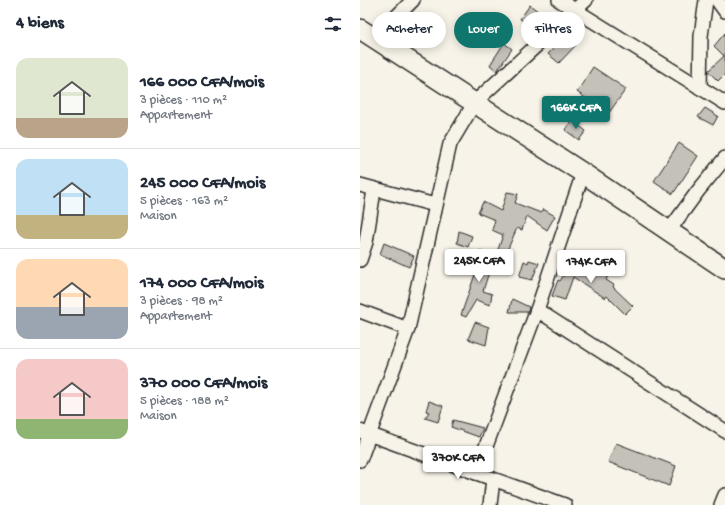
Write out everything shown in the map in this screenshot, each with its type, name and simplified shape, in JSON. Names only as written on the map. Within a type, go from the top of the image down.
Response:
[{"type":"street","points":[[413,0],[367,34],[475,102],[725,269]]},
{"type":"street","points":[[559,0],[725,103]]},
{"type":"street","points":[[360,460],[365,433],[408,329],[450,144],[475,102],[576,11],[586,0]]},
{"type":"street","points":[[700,88],[702,36],[706,0]]},
{"type":"street","points":[[717,0],[725,11]]},
{"type":"street","points":[[668,232],[698,191],[725,158]]},
{"type":"street","points":[[476,473],[536,310],[583,173]]},
{"type":"street","points":[[360,185],[374,190],[435,205]]},
{"type":"street","points":[[360,260],[366,242],[374,190]]},
{"type":"street","points":[[536,310],[725,431]]},
{"type":"street","points":[[360,311],[408,329]]},
{"type":"street","points":[[365,433],[565,505]]},
{"type":"street","points":[[490,505],[493,479]]},
{"type":"street","points":[[721,505],[725,495]]},
{"type":"building","points":[[530,5],[539,12],[525,12]]},
{"type":"building","points":[[725,33],[725,74],[718,81],[708,71],[724,56],[714,46]]},
{"type":"building","points":[[501,48],[512,49],[497,71],[490,65]]},
{"type":"building","points":[[554,48],[573,48],[559,63],[548,54]]},
{"type":"building","points":[[593,67],[626,89],[608,114],[577,92]]},
{"type":"building","points":[[705,108],[718,116],[713,125],[698,117]]},
{"type":"building","points":[[573,121],[586,131],[579,140],[565,130]]},
{"type":"building","points":[[679,143],[698,156],[673,194],[654,181]]},
{"type":"building","points":[[507,192],[518,194],[515,203],[541,213],[543,209],[555,216],[547,230],[527,216],[522,230],[517,228],[499,269],[492,267],[503,235],[492,230],[495,220],[478,213],[483,202],[501,211]]},
{"type":"building","points":[[459,231],[472,236],[468,247],[457,243]]},
{"type":"building","points":[[384,243],[414,256],[409,267],[380,254]]},
{"type":"building","points":[[479,251],[494,256],[483,291],[492,294],[490,305],[476,300],[466,317],[461,315],[479,263],[476,262]]},
{"type":"building","points":[[576,257],[579,258],[578,261],[594,271],[598,265],[609,273],[606,280],[614,285],[613,287],[633,306],[625,314],[607,296],[605,298],[573,277],[565,300],[552,296],[558,280],[560,281]]},
{"type":"building","points":[[529,260],[539,263],[532,280],[519,277],[524,261],[528,263]]},
{"type":"building","points":[[512,299],[529,307],[528,312],[509,312]]},
{"type":"building","points":[[475,322],[489,327],[486,345],[468,339]]},
{"type":"building","points":[[429,401],[443,406],[438,422],[425,418],[429,412],[426,411]]},
{"type":"building","points":[[453,420],[483,428],[479,437],[451,427]]},
{"type":"building","points":[[616,443],[676,466],[669,486],[608,462]]}]
